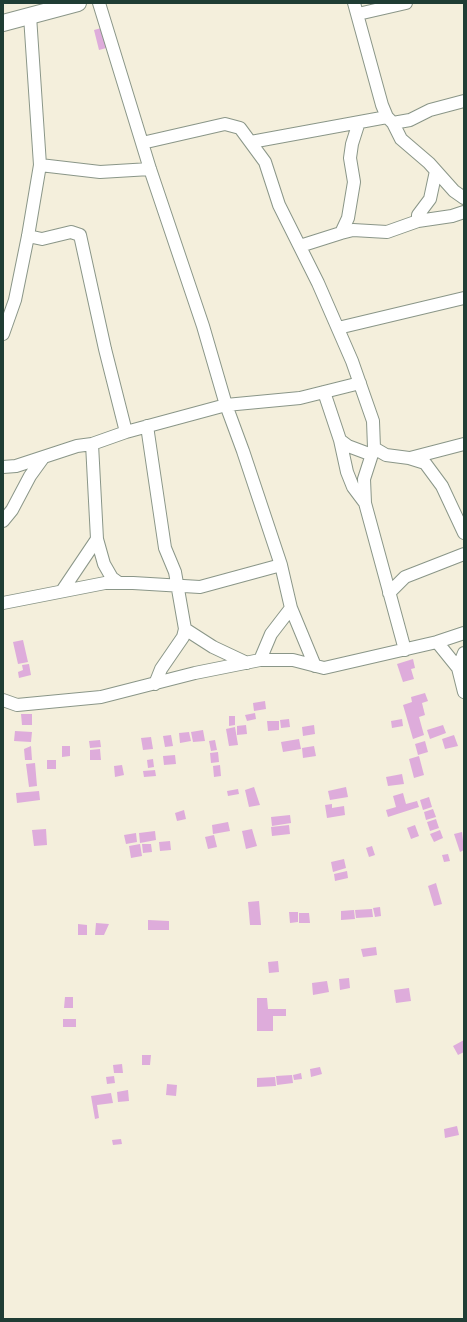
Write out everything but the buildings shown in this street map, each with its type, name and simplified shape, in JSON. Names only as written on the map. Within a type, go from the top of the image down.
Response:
[{"type":"street","points":[[3,23],[78,3]]},
{"type":"street","points":[[99,3],[150,169],[203,326],[226,405],[281,565],[291,608],[315,666]]},
{"type":"street","points":[[406,3],[356,8],[390,120],[402,139],[436,171],[454,191],[464,198]]},
{"type":"street","points":[[3,334],[15,300],[40,165],[30,16]]},
{"type":"street","points":[[251,142],[359,122],[410,120],[430,110],[464,101]]},
{"type":"street","points":[[341,233],[348,218],[354,182],[350,158],[352,144],[359,122]]},
{"type":"street","points":[[142,143],[225,124],[240,128],[264,162],[279,205],[300,246],[338,328],[373,420],[373,451],[364,479],[365,503],[405,650]]},
{"type":"street","points":[[40,165],[100,172],[150,169]]},
{"type":"street","points":[[418,221],[418,215],[430,199],[436,171]]},
{"type":"street","points":[[300,246],[353,230],[387,232],[418,221],[452,216],[464,212]]},
{"type":"street","points":[[28,236],[42,239],[71,232],[80,236],[105,349],[126,432]]},
{"type":"street","points":[[338,328],[464,298]]},
{"type":"street","points":[[3,467],[16,466],[77,446],[92,444],[126,432],[226,405],[300,398],[360,383]]},
{"type":"street","points":[[324,392],[340,440],[340,450],[353,487],[365,503]]},
{"type":"street","points":[[147,426],[165,548],[175,572],[185,629],[183,637],[161,669],[155,684]]},
{"type":"street","points":[[340,440],[348,446],[386,455],[409,458],[425,463],[442,486],[464,533]]},
{"type":"street","points":[[92,444],[97,539],[104,564],[112,578],[120,583]]},
{"type":"street","points":[[409,458],[464,444]]},
{"type":"street","points":[[3,521],[12,510],[30,476],[43,458]]},
{"type":"street","points":[[62,591],[97,539]]},
{"type":"street","points":[[384,575],[404,577],[464,554]]},
{"type":"street","points":[[3,603],[105,584],[120,583],[200,587],[281,565]]},
{"type":"street","points":[[390,593],[404,577]]},
{"type":"street","points":[[260,660],[271,634],[291,608]]},
{"type":"street","points":[[185,629],[213,647],[247,663]]},
{"type":"street","points":[[3,700],[17,705],[101,697],[155,684],[195,672],[260,660],[293,660],[324,668],[339,666],[437,642],[464,633]]},
{"type":"street","points":[[437,642],[458,668],[464,692]]},
{"type":"street","points":[[458,668],[464,653]]}]
